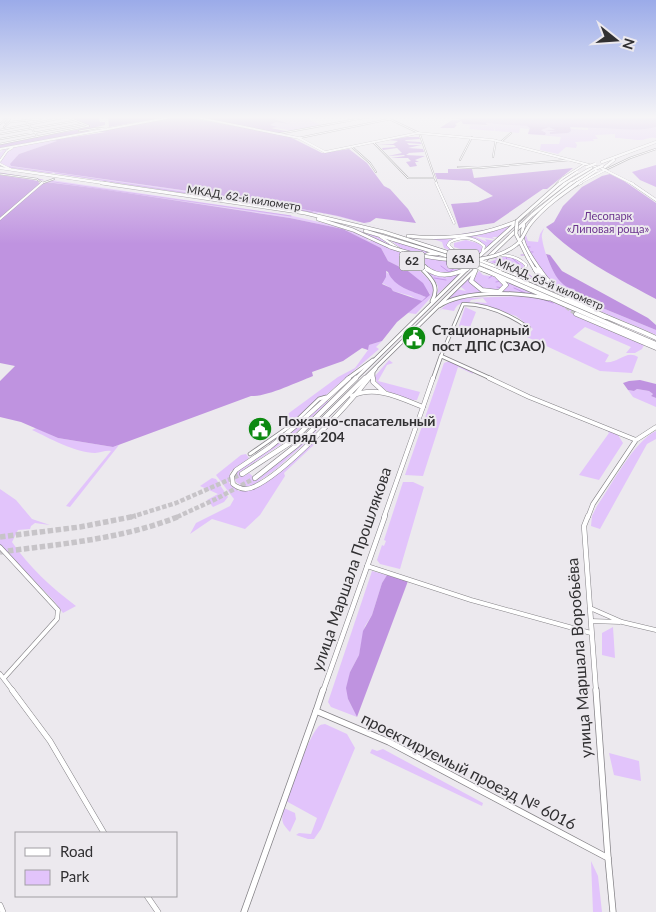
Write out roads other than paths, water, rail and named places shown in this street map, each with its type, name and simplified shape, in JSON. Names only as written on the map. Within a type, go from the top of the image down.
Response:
[{"type":"highway","points":[[609,159],[588,166],[559,184],[517,221],[516,234],[530,257],[556,288],[573,299],[626,323],[656,342]]},
{"type":"highway","points":[[596,164],[604,166],[609,159]]},
{"type":"highway","name":"63A","points":[[318,219],[353,230],[390,247],[416,255],[448,259],[479,258],[501,252],[520,241],[531,223],[567,190],[618,159]]},
{"type":"highway","points":[[445,255],[425,255],[420,258],[420,262],[431,272],[442,276],[452,276],[468,269],[524,217],[588,166]]},
{"type":"highway","points":[[475,270],[561,192],[580,178],[597,170]]},
{"type":"highway","points":[[0,171],[19,171],[99,184]]},
{"type":"highway","points":[[0,171],[99,184]]},
{"type":"highway","name":"МКАД, 62-й километр","points":[[99,184],[257,208],[357,228]]},
{"type":"highway","name":"МКАД, 62-й километр","points":[[99,184],[283,209],[349,223]]},
{"type":"highway","points":[[384,232],[438,238],[496,229],[515,223],[524,217]]},
{"type":"highway","points":[[528,220],[522,229],[521,237],[541,282]]},
{"type":"highway","name":"МКАД, 63-й километр","points":[[349,223],[465,257],[656,342]]},
{"type":"highway","name":"МКАД, 63-й километр","points":[[357,228],[492,270],[497,276],[656,342]]},
{"type":"highway","name":"63A","points":[[475,270],[472,283],[486,291],[497,292],[504,288],[505,283],[497,276]]},
{"type":"highway","points":[[576,314],[656,342]]},
{"type":"main road","name":"62","points":[[366,231],[397,246],[431,279],[436,288],[435,296],[429,305]]},
{"type":"main road","points":[[478,259],[485,248],[482,243],[463,238],[450,242],[448,245],[451,249],[465,257],[541,282],[573,299]]},
{"type":"main road","points":[[484,261],[496,256],[507,256],[520,259],[526,267],[523,271],[516,274],[492,270]]},
{"type":"main road","points":[[242,474],[291,442],[429,305],[468,269]]},
{"type":"main road","points":[[255,478],[292,450],[475,270]]},
{"type":"main road","points":[[432,312],[450,300],[468,296],[532,296],[560,302]]},
{"type":"street","points":[[365,159],[376,172]]},
{"type":"street","points":[[389,159],[408,178],[435,178]]},
{"type":"street","points":[[428,159],[440,194],[454,223]]},
{"type":"street","points":[[458,167],[487,168],[563,159],[588,166],[604,166],[628,159]]},
{"type":"street","points":[[0,162],[19,171]]},
{"type":"street","points":[[552,194],[559,181],[588,166]]},
{"type":"street","points":[[602,173],[604,166]]},
{"type":"street","points":[[604,166],[656,200]]},
{"type":"street","points":[[0,171],[37,179],[42,184]]},
{"type":"street","points":[[561,192],[602,173],[614,174]]},
{"type":"street","points":[[0,219],[42,184],[54,179]]},
{"type":"street","name":"улица Маршала Прошлякова","points":[[244,912],[441,356],[463,304],[503,312],[529,328]]},
{"type":"street","points":[[441,356],[529,397],[636,440]]},
{"type":"street","points":[[374,359],[326,396],[270,447],[236,470],[231,480],[236,486],[252,487],[276,471],[301,450],[374,372],[380,362]]},
{"type":"street","points":[[374,372],[373,382],[380,390],[423,407]]},
{"type":"street","points":[[352,396],[365,391],[390,395]]},
{"type":"street","points":[[250,454],[293,424],[326,396]]},
{"type":"street","name":"улица Маршала Воробьёва","points":[[613,912],[583,534],[585,521],[592,504],[636,440],[656,427]]},
{"type":"street","points":[[0,548],[58,610],[57,619],[2,676],[50,741],[103,832]]},
{"type":"street","points":[[367,566],[471,600],[591,633]]},
{"type":"street","points":[[589,608],[596,609],[622,622]]},
{"type":"street","points":[[590,620],[622,622],[656,630]]},
{"type":"street","name":"проектируемый проезд № 6016","points":[[316,712],[388,742],[608,858]]},
{"type":"street","points":[[148,897],[158,912]]},
{"type":"street","points":[[0,905],[3,912]]},
{"type":"waterway","points":[[9,167],[52,173]]},
{"type":"waterway","points":[[0,173],[43,180]]},
{"type":"waterway","points":[[55,173],[313,212]]},
{"type":"waterway","points":[[47,181],[291,216]]},
{"type":"waterway","points":[[512,258],[520,265],[515,270]]},
{"type":"waterway","points":[[441,266],[449,272],[455,268]]},
{"type":"waterway","points":[[528,274],[532,277],[528,281]]},
{"type":"waterway","points":[[434,278],[446,280]]},
{"type":"waterway","points":[[496,282],[501,281]]},
{"type":"waterway","points":[[497,287],[502,288]]},
{"type":"waterway","points":[[514,288],[525,293]]},
{"type":"waterway","points":[[542,299],[553,303]]},
{"type":"tunnel","points":[[542,281],[558,301],[576,314]]},
{"type":"tunnel","points":[[131,517],[176,503],[242,474]]},
{"type":"tunnel","points":[[177,517],[255,478]]},
{"type":"tunnel","points":[[131,517],[136,516]]},
{"type":"tunnel","points":[[0,552],[114,535],[158,524],[180,516]]},
{"type":"tunnel","points":[[0,537],[80,527],[131,517]]},
{"type":"place","name":"Стационарный пост ДПС (СЗАО)","points":[[414,338]]},
{"type":"place","name":"Пожарно-спасательный отряд 204","points":[[260,429]]},
{"type":"park label","name":"Лесопарк «Липовая роща»","points":[[608,222]]}]
